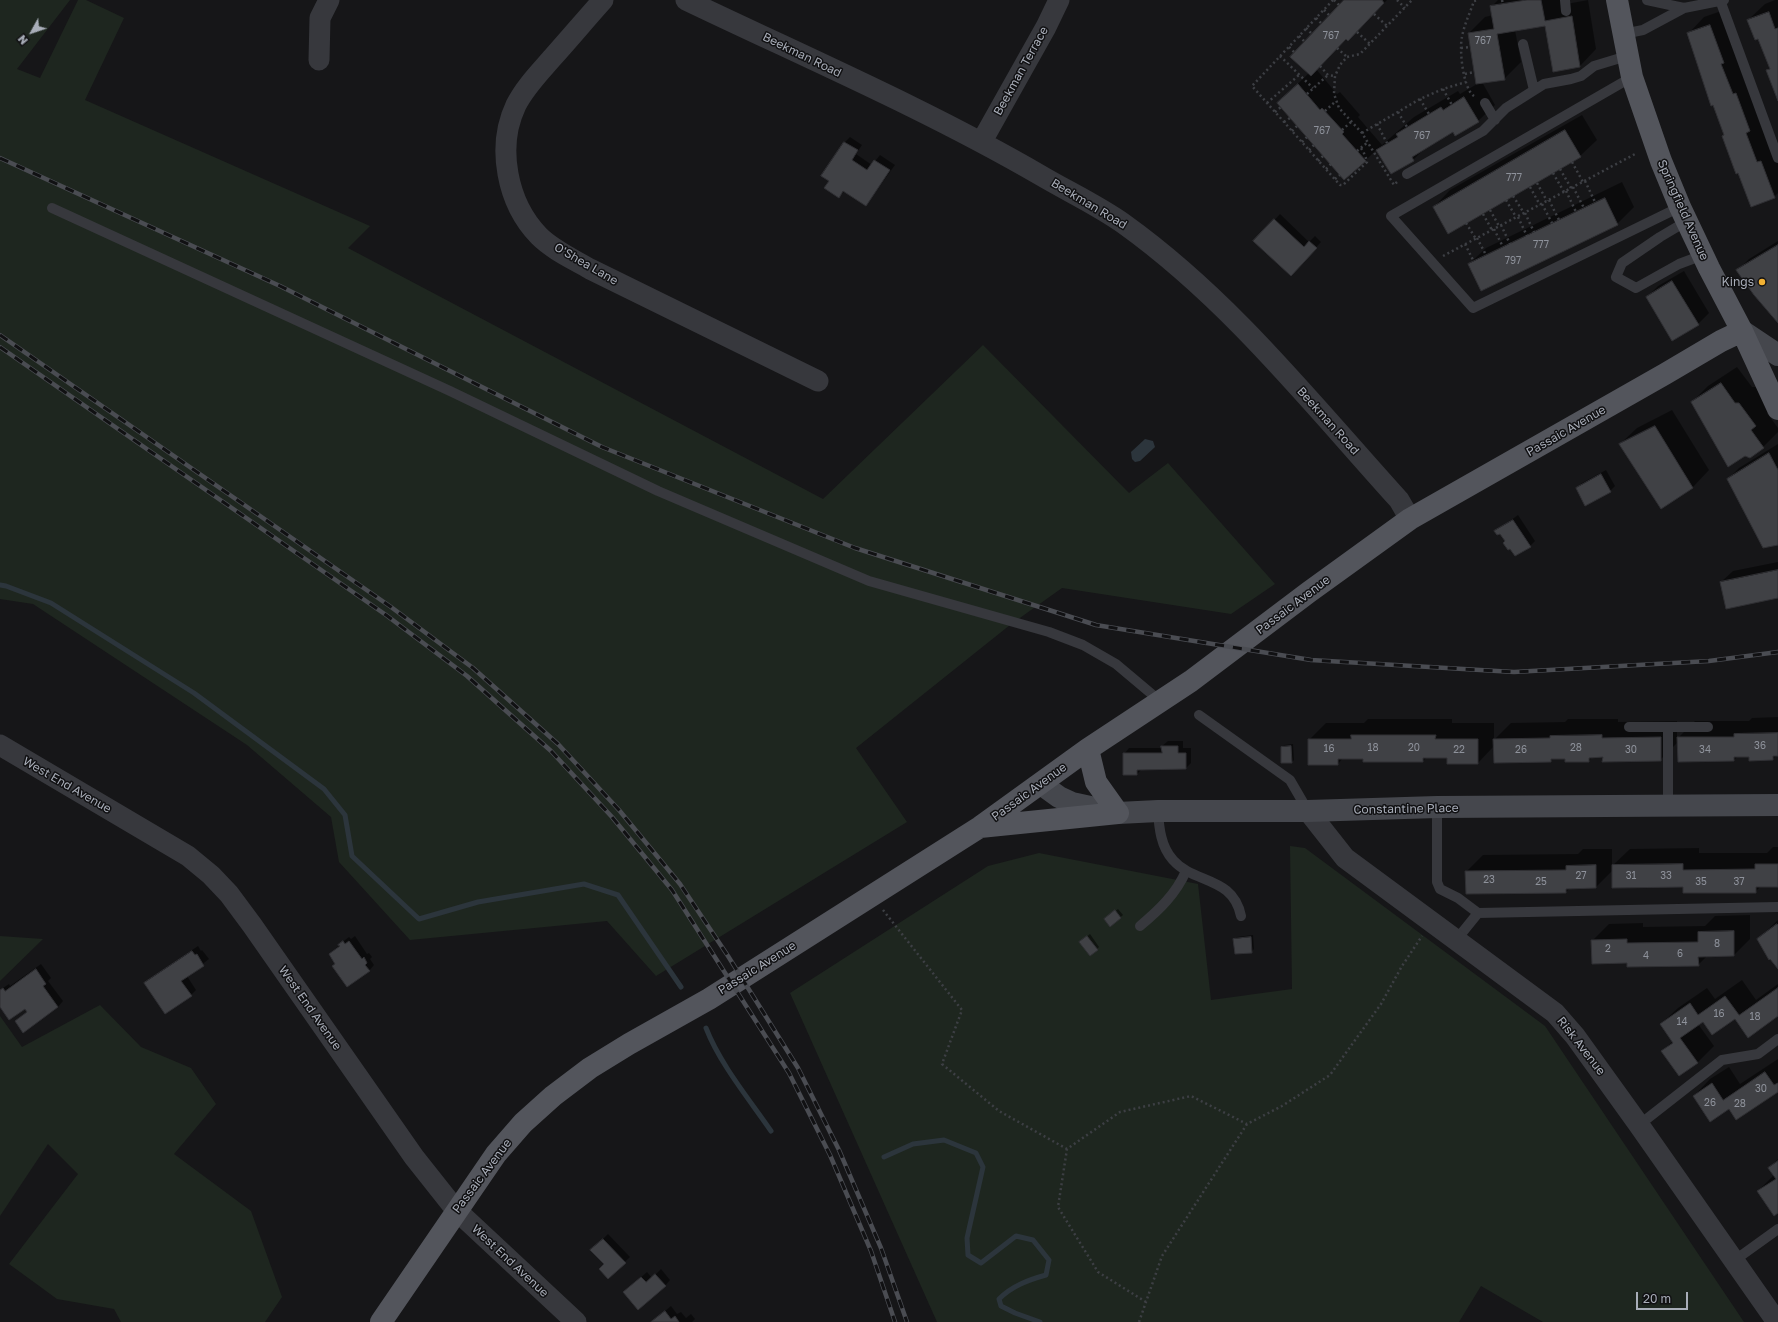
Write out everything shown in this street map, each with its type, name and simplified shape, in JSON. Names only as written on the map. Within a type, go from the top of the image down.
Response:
[{"type":"main road","name":"Springfield Avenue","points":[[1619,0],[1626,56],[1661,161],[1703,255],[1742,330],[1778,410]]},
{"type":"main road","name":"Passaic Avenue","points":[[381,1322],[456,1210],[496,1154],[523,1124],[553,1096],[590,1068],[709,999],[980,827],[1088,749],[1204,672],[1309,592],[1410,519],[1742,330]]},
{"type":"main road","points":[[980,827],[1118,813],[1096,782],[1088,749]]},
{"type":"street","points":[[319,60],[320,18],[330,0]]},
{"type":"street","name":"O'Shea Lane","points":[[603,0],[533,80],[516,106],[508,131],[505,160],[512,190],[524,216],[539,236],[563,254],[818,381]]},
{"type":"street","name":"Beekman Road","points":[[686,0],[982,141],[1122,223],[1172,261],[1221,306],[1288,376],[1399,500],[1410,519]]},
{"type":"street","name":"Beekman Terrace","points":[[982,141],[1046,27],[1059,0]]},
{"type":"street","points":[[1742,330],[1778,355]]},
{"type":"street","name":"West End Avenue","points":[[0,745],[188,856],[212,875],[252,924],[414,1157],[456,1210],[576,1322]]},
{"type":"street","name":"Constantine Place","points":[[1041,784],[1059,797],[1072,803],[1118,813],[1158,811],[1308,811],[1437,807],[1778,805]]},
{"type":"street","name":"Risk Avenue","points":[[1308,811],[1344,858],[1555,1012],[1575,1036],[1639,1125],[1777,1322]]},
{"type":"lane","points":[[1565,0],[1566,11]]},
{"type":"lane","points":[[1647,0],[1684,8]]},
{"type":"lane","points":[[1623,34],[1643,30],[1684,8],[1721,0],[1778,158]]},
{"type":"lane","points":[[1523,44],[1534,90]]},
{"type":"lane","points":[[1407,174],[1483,131],[1506,108],[1544,84],[1571,80],[1582,76],[1594,66],[1626,56]]},
{"type":"lane","points":[[1632,77],[1392,216],[1472,308],[1684,214]]},
{"type":"lane","points":[[1485,103],[1495,120]]},
{"type":"lane","points":[[52,208],[450,391],[658,491],[868,582],[1049,632],[1083,645],[1116,664],[1160,701]]},
{"type":"lane","points":[[1684,214],[1660,237],[1622,263],[1616,278],[1636,288],[1679,264],[1703,255]]},
{"type":"lane","points":[[1199,715],[1290,780],[1308,811]]},
{"type":"lane","points":[[1629,728],[1708,727]]},
{"type":"lane","points":[[1668,728],[1668,806]]},
{"type":"lane","points":[[1437,807],[1437,882],[1440,889],[1458,898],[1478,913],[1778,907]]},
{"type":"lane","points":[[1158,811],[1164,846],[1172,860],[1186,872],[1223,887],[1232,896],[1240,909],[1241,916]]},
{"type":"lane","points":[[1140,926],[1166,903],[1186,872]]},
{"type":"lane","points":[[1457,939],[1478,913]]},
{"type":"lane","points":[[1639,1125],[1722,1060],[1758,1054],[1778,1039]]},
{"type":"lane","points":[[1735,1260],[1778,1229]]},
{"type":"path","points":[[1339,5],[1333,0],[1252,86],[1340,185],[1343,185],[1367,162],[1361,148]]},
{"type":"path","points":[[1397,0],[1405,8]]},
{"type":"path","points":[[1393,183],[1362,133],[1339,108],[1334,94],[1335,76],[1340,65],[1347,57],[1360,54],[1412,0]]},
{"type":"path","points":[[1470,93],[1466,82],[1461,48],[1462,35],[1475,0]]},
{"type":"path","points":[[1502,0],[1503,4]]},
{"type":"path","points":[[1324,10],[1330,16]]},
{"type":"path","points":[[1374,14],[1387,26]]},
{"type":"path","points":[[1316,18],[1322,24]]},
{"type":"path","points":[[1306,28],[1312,34]]},
{"type":"path","points":[[1357,32],[1370,44]]},
{"type":"path","points":[[1299,36],[1305,42]]},
{"type":"path","points":[[1289,47],[1295,53]]},
{"type":"path","points":[[1461,48],[1470,47]]},
{"type":"path","points":[[1337,48],[1347,57]]},
{"type":"path","points":[[1280,56],[1313,88]]},
{"type":"path","points":[[1320,66],[1328,74],[1335,76]]},
{"type":"path","points":[[1465,74],[1474,72]]},
{"type":"path","points":[[1307,94],[1328,74]]},
{"type":"path","points":[[1267,103],[1299,75]]},
{"type":"path","points":[[1362,133],[1420,99],[1443,89],[1466,82]]},
{"type":"path","points":[[1443,89],[1452,105]]},
{"type":"path","points":[[1420,99],[1428,114]]},
{"type":"path","points":[[1325,111],[1336,101]]},
{"type":"path","points":[[1275,112],[1281,107]]},
{"type":"path","points":[[1398,112],[1407,127]]},
{"type":"path","points":[[1284,122],[1290,118]]},
{"type":"path","points":[[1342,130],[1351,122]]},
{"type":"path","points":[[1377,124],[1387,144]]},
{"type":"path","points":[[1292,131],[1297,126]]},
{"type":"path","points":[[1302,142],[1307,137]]},
{"type":"path","points":[[1357,151],[1368,142]]},
{"type":"path","points":[[1309,150],[1314,145]]},
{"type":"path","points":[[1432,262],[1637,153]]},
{"type":"path","points":[[1318,160],[1323,156]]},
{"type":"path","points":[[1572,162],[1595,202]]},
{"type":"path","points":[[1326,169],[1330,164]]},
{"type":"path","points":[[1560,169],[1584,208]]},
{"type":"path","points":[[1553,173],[1576,212]]},
{"type":"path","points":[[1335,179],[1340,175]]},
{"type":"path","points":[[1537,183],[1559,220]]},
{"type":"path","points":[[1530,186],[1552,223]]},
{"type":"path","points":[[1513,196],[1534,232]]},
{"type":"path","points":[[1506,200],[1527,236]]},
{"type":"path","points":[[1490,210],[1510,244]]},
{"type":"path","points":[[1483,214],[1503,247]]},
{"type":"path","points":[[1466,223],[1486,256]]},
{"type":"path","points":[[1465,244],[1474,262]]},
{"type":"path","points":[[871,896],[962,1010],[942,1064],[999,1111],[1067,1149]]},
{"type":"path","points":[[1139,1322],[1162,1256],[1247,1124],[1282,1106],[1330,1075],[1381,1004],[1402,966],[1431,922]]},
{"type":"path","points":[[1146,1302],[1098,1272],[1058,1207],[1067,1149],[1120,1112],[1191,1096],[1247,1124]]},
{"type":"shaded area","points":[[0,0],[70,0],[17,69],[40,78],[78,0],[86,0],[124,18],[85,100],[370,226],[348,248],[823,499],[983,345],[1129,493],[1168,463],[1275,584],[1231,614],[1062,588],[1010,625],[856,748],[907,822],[656,976],[607,921],[410,940],[339,862],[331,817],[247,745],[33,604],[0,599]]},
{"type":"shaded area","points":[[1145,439],[1153,441],[1155,447],[1140,461],[1135,462],[1132,459],[1131,452]]},
{"type":"shaded area","points":[[1290,846],[1305,848],[1545,1026],[1744,1322],[1543,1322],[1481,1286],[1459,1322],[937,1322],[790,993],[988,866],[1039,853],[1198,884],[1211,1000],[1292,989]]},
{"type":"shaded area","points":[[0,936],[43,939],[0,981]]},
{"type":"shaded area","points":[[100,1005],[141,1047],[191,1068],[216,1104],[174,1154],[251,1211],[282,1297],[265,1322],[121,1322],[114,1309],[57,1299],[9,1264],[78,1174],[48,1144],[0,1216],[0,1016],[22,1047]]},
{"type":"building","points":[[1344,0],[1382,0],[1384,3],[1348,41],[1346,39],[1311,76],[1290,57]]},
{"type":"building","points":[[1527,0],[1541,0],[1545,21],[1572,16],[1580,67],[1553,72],[1545,26],[1497,34],[1505,80],[1476,84],[1468,33],[1494,29],[1490,6]]},
{"type":"building","points":[[1769,12],[1775,29],[1778,28],[1778,101],[1766,70],[1770,69],[1758,39],[1755,40],[1747,20]]},
{"type":"building","points":[[1710,25],[1724,63],[1721,64],[1733,94],[1736,93],[1750,131],[1746,133],[1757,162],[1761,161],[1775,198],[1751,207],[1738,173],[1736,174],[1722,136],[1724,135],[1713,105],[1711,106],[1687,33]]},
{"type":"building","points":[[1298,84],[1320,110],[1322,108],[1344,132],[1342,134],[1366,161],[1344,180],[1277,103]]},
{"type":"building","points":[[1464,97],[1479,122],[1455,136],[1453,132],[1412,157],[1414,161],[1391,174],[1376,150],[1398,137],[1396,134],[1441,107],[1443,110]]},
{"type":"building","points":[[1565,130],[1581,157],[1448,234],[1433,207]]},
{"type":"building","points":[[844,142],[858,150],[852,160],[867,170],[874,160],[890,170],[866,206],[843,191],[839,198],[824,188],[829,181],[821,176]]},
{"type":"building","points":[[1605,198],[1618,225],[1481,291],[1468,264]]},
{"type":"building","points":[[1274,219],[1304,247],[1309,241],[1317,248],[1291,276],[1253,241]]},
{"type":"building","name":"Kings","points":[[1778,245],[1778,323],[1754,295],[1736,270]]},
{"type":"building","points":[[1672,281],[1699,325],[1672,341],[1646,297]]},
{"type":"building","points":[[1721,383],[1735,403],[1739,403],[1756,426],[1751,430],[1764,448],[1750,458],[1745,456],[1728,467],[1691,402]]},
{"type":"building","points":[[1655,426],[1693,488],[1661,509],[1619,444]]},
{"type":"building","points":[[1769,453],[1778,470],[1778,545],[1763,548],[1727,479]]},
{"type":"building","points":[[1601,474],[1611,492],[1585,506],[1576,488]]},
{"type":"building","points":[[1513,520],[1531,547],[1515,556],[1503,543],[1505,541],[1500,534],[1497,535],[1494,531]]},
{"type":"building","points":[[1778,570],[1778,598],[1726,609],[1720,582]]},
{"type":"building","points":[[1778,733],[1778,756],[1773,756],[1773,760],[1749,761],[1749,757],[1734,757],[1734,761],[1678,762],[1677,737],[1734,737],[1734,734]]},
{"type":"building","points":[[1351,735],[1436,735],[1435,739],[1478,739],[1478,764],[1447,764],[1447,758],[1423,758],[1423,762],[1363,762],[1363,759],[1338,759],[1338,765],[1308,765],[1308,739],[1351,739]]},
{"type":"building","points":[[1602,735],[1602,738],[1661,737],[1661,761],[1602,762],[1603,757],[1589,758],[1589,762],[1565,762],[1565,759],[1551,759],[1551,762],[1494,763],[1493,739]]},
{"type":"building","points":[[1161,746],[1178,746],[1178,753],[1186,753],[1186,769],[1137,770],[1137,775],[1123,775],[1123,753],[1162,753]]},
{"type":"building","points":[[1291,746],[1292,763],[1281,763],[1281,747]]},
{"type":"building","points":[[1683,864],[1683,870],[1755,869],[1755,864],[1778,864],[1778,887],[1756,887],[1756,893],[1683,893],[1683,887],[1612,888],[1612,865]]},
{"type":"building","points":[[1596,865],[1596,888],[1566,889],[1566,893],[1466,894],[1465,871],[1566,870],[1566,866]]},
{"type":"building","points":[[1115,910],[1121,918],[1110,927],[1104,919]]},
{"type":"building","points":[[1777,924],[1778,969],[1770,959],[1769,960],[1757,939]]},
{"type":"building","points":[[1734,931],[1734,956],[1698,957],[1699,966],[1627,967],[1627,963],[1592,964],[1591,940],[1627,939],[1627,943],[1698,942],[1698,932]]},
{"type":"building","points":[[1087,936],[1098,950],[1090,956],[1079,942]]},
{"type":"building","points":[[1251,937],[1252,953],[1235,954],[1233,939]]},
{"type":"building","points":[[343,941],[345,944],[349,941],[362,959],[364,957],[367,963],[365,965],[370,971],[347,987],[332,966],[335,964],[329,954],[340,946],[338,945]]},
{"type":"building","points":[[192,951],[195,955],[197,954],[204,966],[181,981],[192,996],[165,1014],[144,983]]},
{"type":"building","points":[[36,969],[46,984],[43,986],[58,1007],[23,1033],[15,1021],[27,1012],[25,1009],[9,1020],[0,1007],[0,990],[3,988],[5,991]]},
{"type":"building","points":[[1778,988],[1778,1016],[1748,1038],[1735,1019],[1712,1035],[1703,1022],[1680,1038],[1698,1063],[1679,1076],[1661,1051],[1673,1043],[1660,1024],[1690,1003],[1698,1015],[1725,996],[1739,1015]]},
{"type":"building","points":[[1765,1072],[1774,1085],[1778,1083],[1778,1092],[1736,1120],[1729,1109],[1710,1122],[1693,1096],[1712,1083],[1723,1100]]},
{"type":"building","points":[[1778,1161],[1778,1213],[1774,1216],[1757,1191],[1776,1179],[1768,1168]]},
{"type":"building","points":[[603,1239],[626,1263],[608,1279],[599,1269],[604,1264],[590,1250]]},
{"type":"building","points":[[655,1274],[666,1286],[638,1310],[623,1292],[641,1277],[646,1282]]},
{"type":"building","points":[[665,1311],[671,1319],[675,1316],[679,1322],[651,1322]]},
{"type":"waterway","points":[[0,585],[51,603],[194,693],[324,789],[345,815],[352,856],[419,919],[478,902],[584,884],[618,895],[681,987]]},
{"type":"waterway","points":[[706,1028],[727,1068],[771,1131]]},
{"type":"waterway","points":[[884,1157],[913,1144],[944,1140],[976,1153],[983,1167],[967,1238],[968,1255],[981,1263],[1016,1236],[1033,1240],[1049,1260],[1046,1275],[1009,1290],[999,1299],[1001,1306],[1040,1322]]},
{"type":"railway","points":[[0,158],[280,286],[602,447],[855,548],[1096,625],[1311,660],[1514,672],[1709,661],[1778,652]]},
{"type":"railway","points":[[0,335],[391,607],[473,668],[558,744],[619,810],[680,884],[728,956],[798,1068],[839,1150],[881,1248],[907,1322]]},
{"type":"railway","points":[[0,347],[386,615],[467,676],[551,751],[612,817],[672,890],[789,1073],[830,1155],[871,1251],[895,1322]]},
{"type":"place","name":"Kings","points":[[1762,282]]}]
